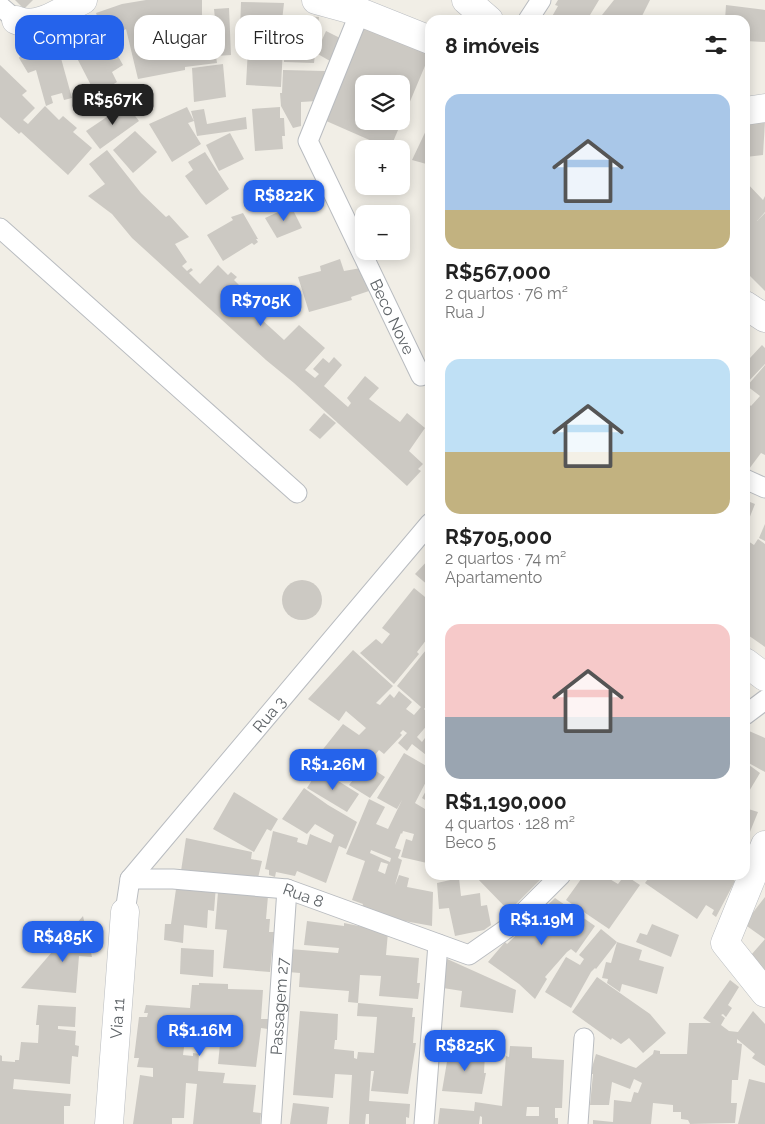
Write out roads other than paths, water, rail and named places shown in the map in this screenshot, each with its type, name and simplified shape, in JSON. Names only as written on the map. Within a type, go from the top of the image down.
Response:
[{"type":"street","points":[[8,13],[26,24],[37,23],[83,0]]},
{"type":"street","points":[[316,0],[360,12],[425,38]]},
{"type":"street","points":[[466,0],[483,15]]},
{"type":"street","points":[[750,110],[765,108]]},
{"type":"street","points":[[750,308],[765,318]]},
{"type":"street","points":[[750,666],[765,677]]},
{"type":"street","points":[[765,845],[725,943],[765,993]]},
{"type":"street","name":"Via 11","points":[[109,1124],[125,912]]},
{"type":"lane","points":[[531,15],[541,0]]},
{"type":"lane","name":"Beco Nove","points":[[360,12],[308,141],[420,376]]},
{"type":"lane","points":[[0,228],[297,493]]},
{"type":"lane","points":[[750,481],[765,488]]},
{"type":"lane","name":"Rua 3","points":[[130,879],[425,529]]},
{"type":"lane","points":[[750,711],[765,700]]},
{"type":"lane","points":[[125,912],[130,879]]},
{"type":"lane","name":"Rua 8","points":[[130,879],[173,879],[287,889],[469,955],[509,927],[556,880]]},
{"type":"lane","name":"Passagem 27","points":[[270,1124],[287,889]]},
{"type":"lane","points":[[424,1124],[438,944]]},
{"type":"lane","points":[[578,1124],[584,1038]]}]
